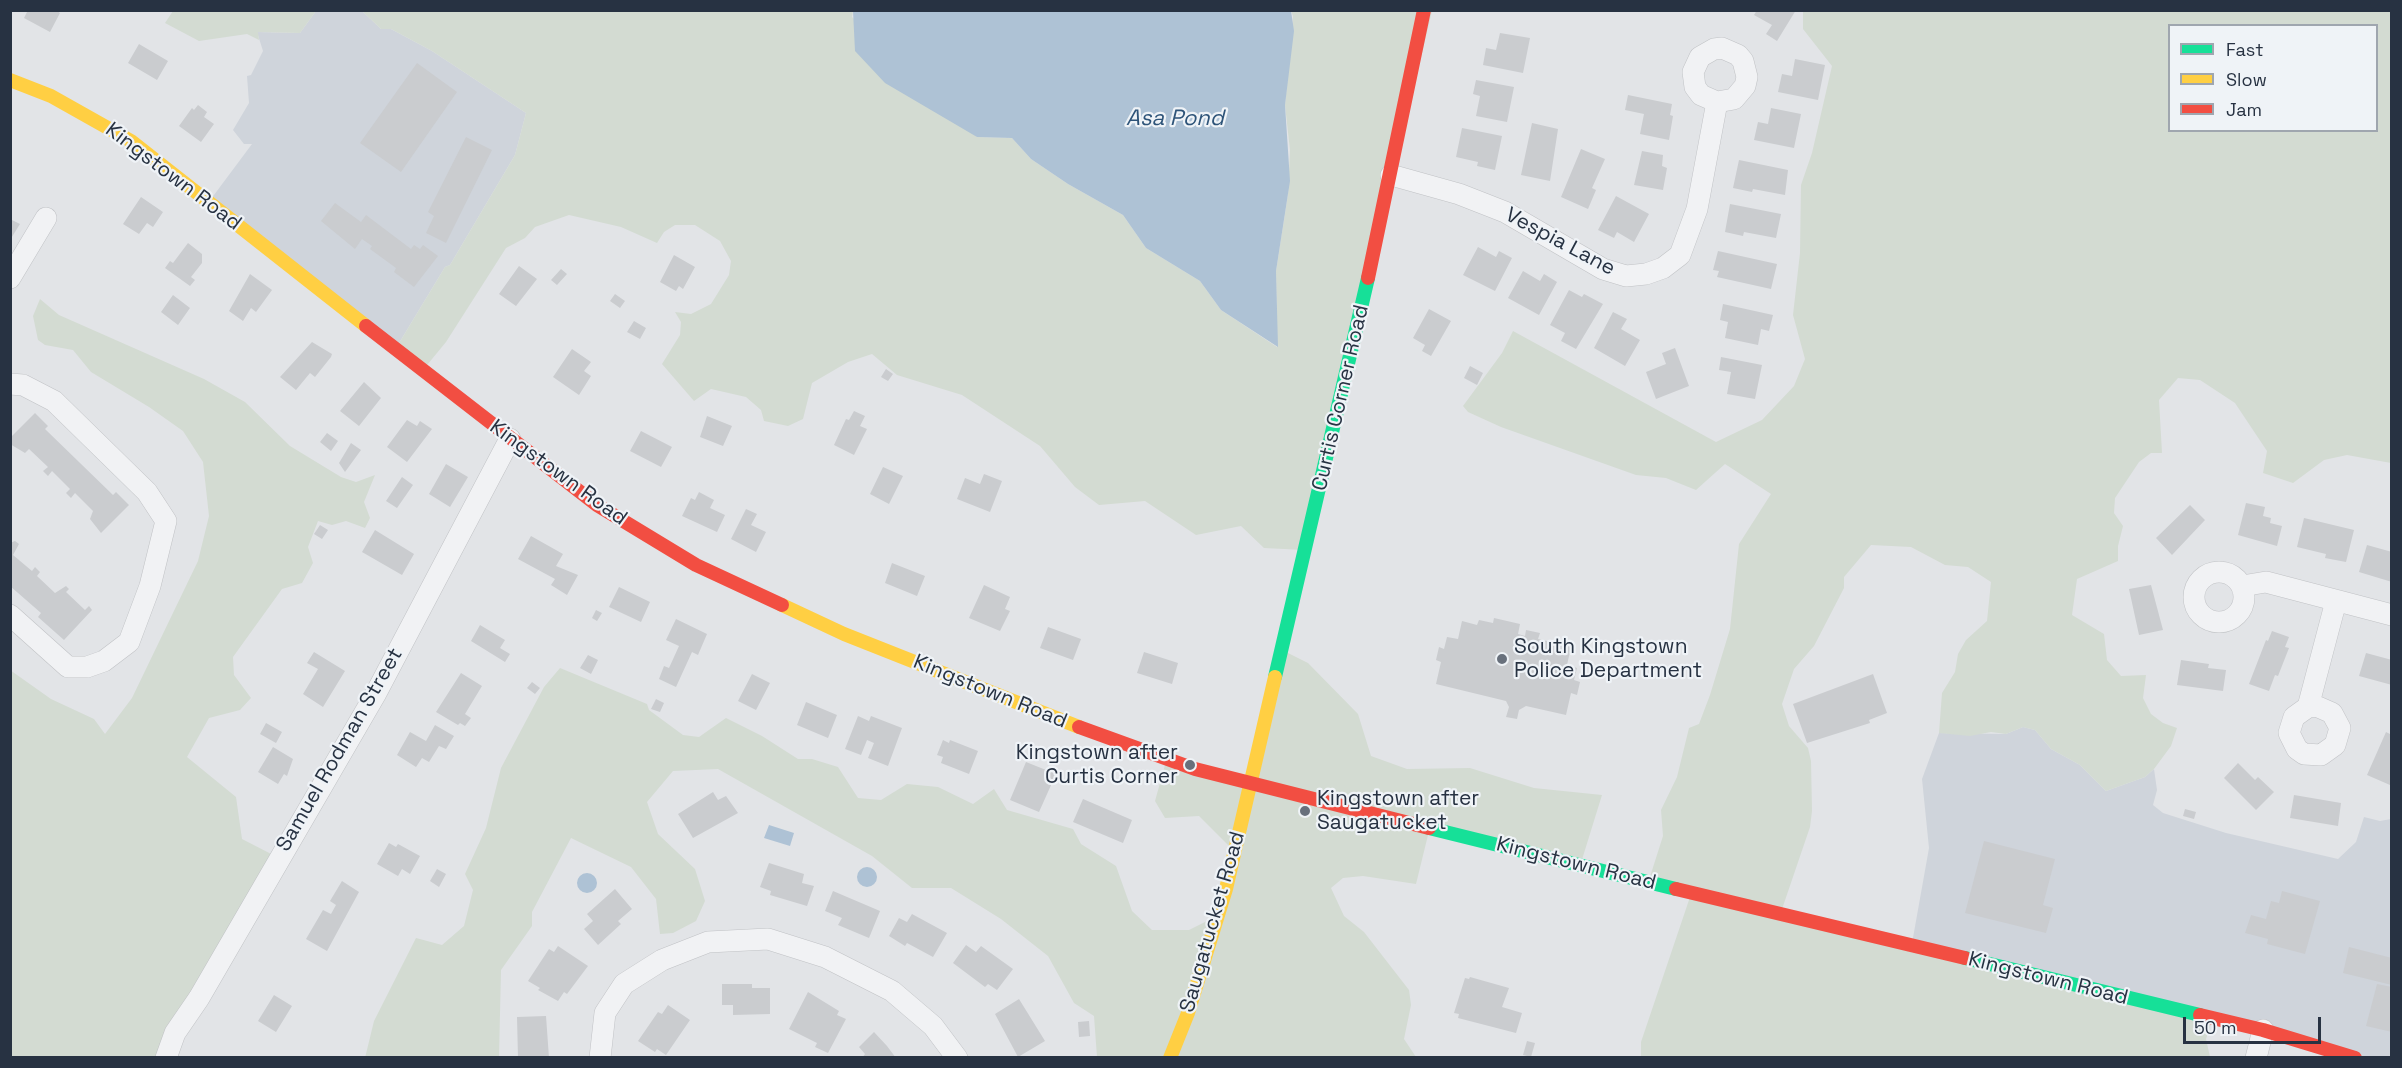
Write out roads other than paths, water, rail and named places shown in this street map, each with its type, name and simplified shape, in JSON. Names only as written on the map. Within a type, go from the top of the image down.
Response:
[{"type":"main road","name":"Curtis Corner Road","points":[[1250,784],[1311,529],[1391,175],[1424,10]]},
{"type":"main road","name":"Kingstown Road","points":[[10,80],[51,96],[131,141],[597,505],[678,555],[752,594],[844,634],[1069,723],[1195,769],[2263,1030],[2355,1058]]},
{"type":"main road","name":"Saugatucket Road","points":[[1170,1058],[1188,1012],[1226,889],[1250,784]]},
{"type":"street","name":"Vespia Lane","points":[[1391,175],[1460,194],[1505,212],[1603,269],[1626,276],[1646,274],[1664,268],[1680,255],[1688,239],[1697,209],[1717,102]]},
{"type":"street","points":[[10,278],[46,218]]},
{"type":"street","points":[[10,384],[23,385],[54,401],[147,492],[166,521],[150,586],[129,642],[104,661],[87,667],[68,667],[10,615]]},
{"type":"street","name":"Samuel Rodman Street","points":[[166,1058],[175,1033],[199,998],[375,695],[510,439]]},
{"type":"street","points":[[2242,586],[2266,582],[2391,615]]},
{"type":"street","points":[[2308,706],[2336,601]]},
{"type":"street","points":[[600,1058],[604,1013],[624,984],[662,960],[708,942],[768,939],[825,957],[891,991],[933,1026],[957,1058]]},
{"type":"street","points":[[2256,1058],[2263,1030]]},
{"type":"water","name":"Asa Pond","points":[[853,11],[1291,11],[1294,31],[1285,105],[1290,181],[1276,271],[1278,347],[1221,310],[1200,281],[1146,248],[1123,215],[1068,184],[1031,159],[1012,138],[977,137],[885,83],[855,51]]},
{"type":"water","points":[[769,825],[794,833],[790,846],[764,838]]},
{"type":"water","points":[[867,867],[874,870],[877,877],[874,884],[867,887],[860,884],[857,877],[860,870]]},
{"type":"water","points":[[587,873],[594,876],[597,883],[594,890],[587,893],[580,890],[577,883],[580,876]]},
{"type":"place","name":"South Kingstown Police Department","points":[[1502,659]]},
{"type":"place","name":"Kingstown after Curtis Corner","points":[[1190,765]]},
{"type":"place","name":"Kingstown after Saugatucket","points":[[1305,811]]}]
